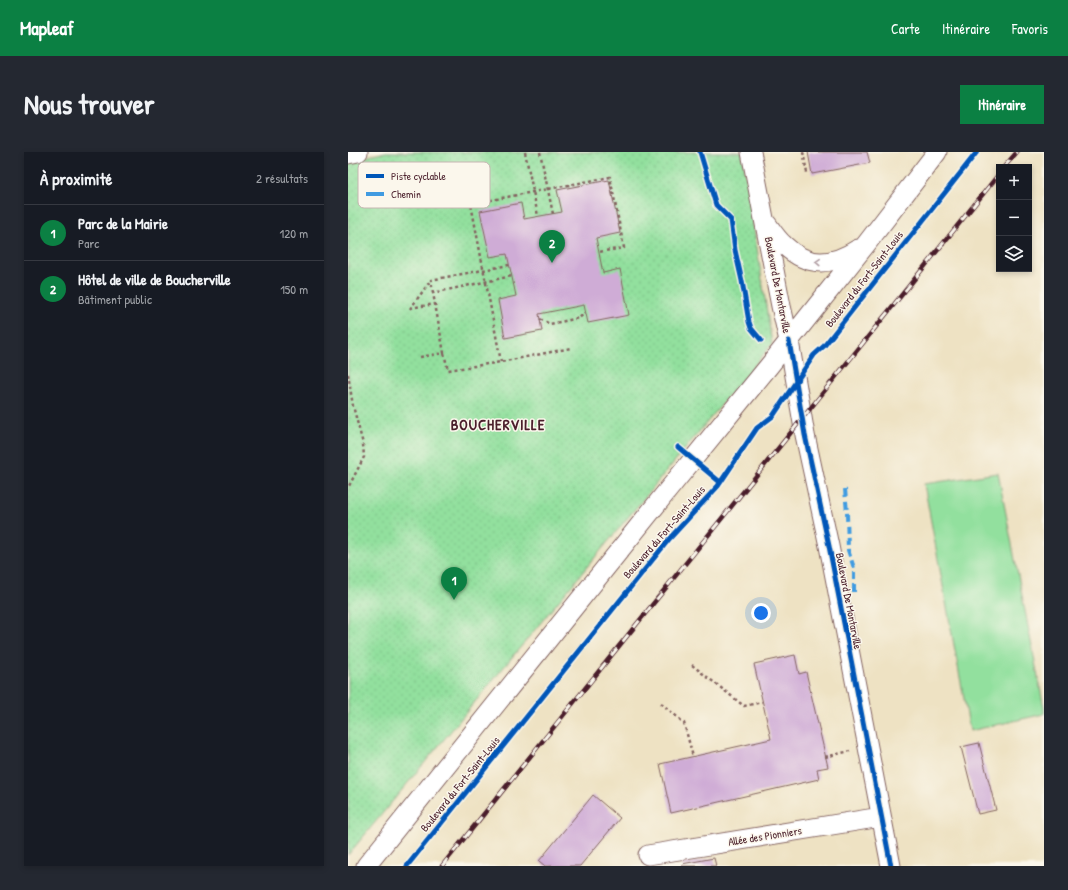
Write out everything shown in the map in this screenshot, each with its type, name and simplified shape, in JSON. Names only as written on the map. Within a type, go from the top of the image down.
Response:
[{"type":"street","points":[[348,154],[358,152]]},
{"type":"street","name":"Boulevard De Montarville","points":[[751,152],[789,341],[805,435],[829,546],[891,866]]},
{"type":"street","name":"Boulevard du Fort-Saint-Louis","points":[[366,866],[789,341],[937,152]]},
{"type":"street","points":[[765,221],[785,246],[797,255],[810,261],[823,262],[837,260],[867,243]]},
{"type":"street","name":"Allée des Pionniers","points":[[648,855],[881,817]]},
{"type":"path","points":[[525,152],[538,216]]},
{"type":"path","points":[[540,152],[553,214]]},
{"type":"path","points":[[803,152],[807,172]]},
{"type":"path","points":[[490,200],[610,177],[624,248],[598,252]]},
{"type":"path","points":[[472,208],[501,362]]},
{"type":"path","points":[[733,236],[732,227],[740,229]]},
{"type":"path","points":[[435,304],[410,308],[431,280],[509,265]]},
{"type":"path","points":[[433,292],[512,276]]},
{"type":"path","points":[[431,280],[448,370],[501,362],[571,348]]},
{"type":"path","points":[[540,319],[550,324],[579,318],[586,313]]},
{"type":"path","points":[[420,357],[444,353]]},
{"type":"path","points":[[348,374],[353,406],[363,444],[364,457],[348,488]]},
{"type":"path","points":[[692,665],[744,706],[762,702]]},
{"type":"path","points":[[661,703],[684,723],[693,757]]},
{"type":"path","points":[[826,757],[854,750]]},
{"type":"green space","points":[[386,152],[742,152],[772,344],[348,855],[348,161]]},
{"type":"green space","points":[[998,473],[1044,714],[970,731],[924,484]]},
{"type":"building","points":[[808,152],[867,152],[870,163],[812,174]]},
{"type":"building","points":[[609,180],[620,233],[596,238],[603,273],[620,269],[629,315],[588,323],[584,305],[539,314],[542,331],[505,338],[498,300],[516,296],[507,254],[490,257],[480,211],[521,203],[524,219],[562,212],[557,190]]},
{"type":"building","points":[[795,655],[799,674],[806,672],[828,767],[817,769],[819,779],[671,813],[660,764],[771,739],[754,664]]},
{"type":"building","points":[[979,743],[996,810],[978,814],[961,747]]},
{"type":"building","points":[[593,795],[620,818],[580,866],[545,866],[539,861]]},
{"type":"building","points":[[714,858],[716,866],[682,866],[682,864]]},
{"type":"railway","points":[[1007,164],[1017,152]]},
{"type":"railway","points":[[442,866],[996,178]]},
{"type":"marked path","points":[[845,489],[848,550],[854,568],[854,594]]},
{"type":"cycle path","points":[[700,152],[716,205],[731,220],[735,250],[749,322],[751,328],[761,340]]},
{"type":"cycle path","points":[[407,866],[670,538],[718,486],[757,428],[773,416],[814,355],[824,346],[977,152]]},
{"type":"cycle path","points":[[789,341],[805,435],[829,546],[891,866]]},
{"type":"cycle path","points":[[678,447],[720,482]]},
{"type":"place","name":"Hôtel de ville de Boucherville","points":[[552,263]]},
{"type":"place","name":"Parc de la Mairie","points":[[454,600]]},
{"type":"district","name":"BOUCHERVILLE","points":[[498,425]]}]
